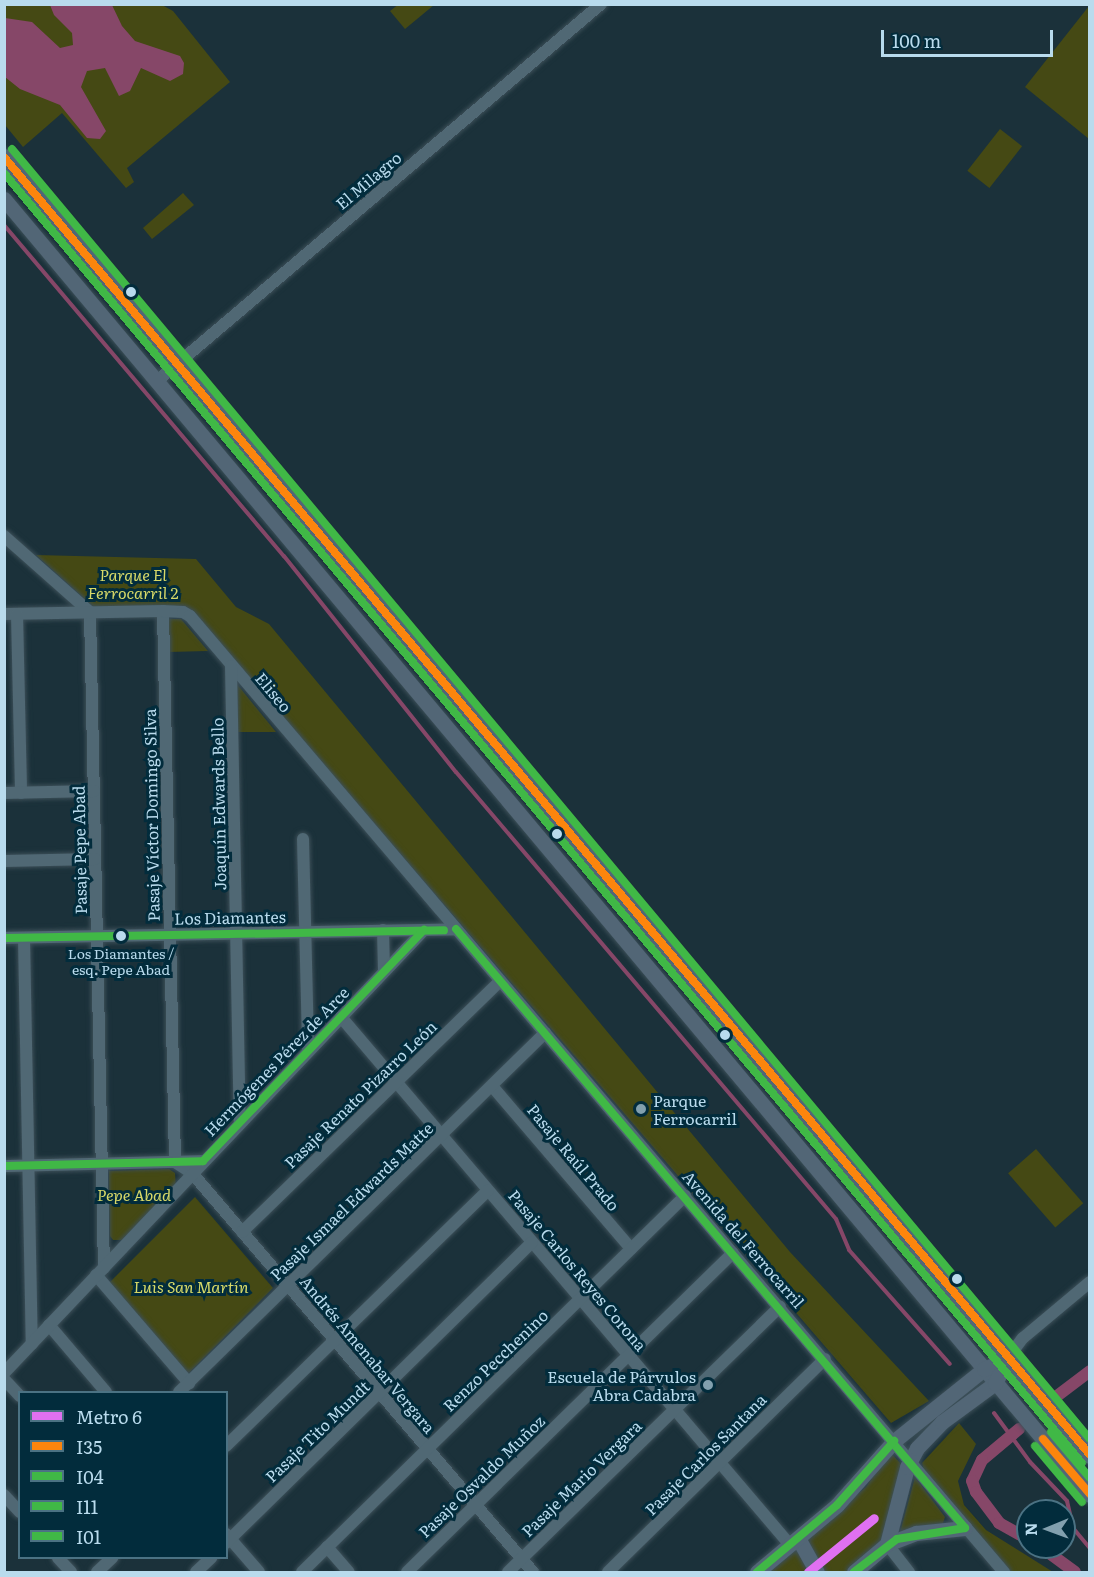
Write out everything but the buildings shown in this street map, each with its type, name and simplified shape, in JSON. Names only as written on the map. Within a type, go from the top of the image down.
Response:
[{"type":"main road","points":[[4,156],[1089,1456]]},
{"type":"main road","points":[[4,199],[1089,1495]]},
{"type":"main road","points":[[253,497],[273,479]]},
{"type":"main road","points":[[412,689],[432,671]]},
{"type":"main road","points":[[484,774],[505,758]]},
{"type":"main road","points":[[757,1572],[847,1496],[894,1441],[984,1369],[1007,1359]]},
{"type":"main road","points":[[887,1544],[909,1461],[930,1433],[995,1383],[1007,1359]]},
{"type":"main road","points":[[854,1572],[887,1544],[916,1533],[964,1528]]},
{"type":"main road","points":[[794,1541],[817,1572]]},
{"type":"street","name":"El Milagro","points":[[156,381],[601,4]]},
{"type":"street","points":[[7,540],[90,612]]},
{"type":"street","name":"Eliseo","points":[[11,614],[163,611],[183,612],[190,616],[456,929]]},
{"type":"street","name":"Pasaje Víctor Domingo Silva","points":[[163,611],[175,1162]]},
{"type":"street","name":"Pasaje Pepe Abad","points":[[90,612],[101,1164],[100,1271]]},
{"type":"street","points":[[11,614],[21,793]]},
{"type":"street","name":"Joaquín Edwards Bello","points":[[231,666],[240,1122]]},
{"type":"street","points":[[4,793],[94,791]]},
{"type":"street","points":[[303,839],[308,1051]]},
{"type":"street","points":[[4,861],[95,859]]},
{"type":"street","name":"Los Diamantes","points":[[4,938],[456,929]]},
{"type":"street","name":"Avenida del Ferrocarril","points":[[456,929],[825,1359],[964,1528],[1004,1572]]},
{"type":"street","points":[[383,930],[384,971]]},
{"type":"street","name":"Hermógenes Pérez de Arce","points":[[4,1373],[424,930]]},
{"type":"street","points":[[24,938],[32,1344]]},
{"type":"street","name":"Pasaje Renato Pizarro León","points":[[242,1232],[500,981]]},
{"type":"street","name":"Pasaje Carlos Reyes Corona","points":[[340,1017],[721,1463],[794,1541]]},
{"type":"street","name":"Pasaje Ismael Edwards Matte","points":[[180,1391],[546,1033]]},
{"type":"street","name":"Pasaje Raúl Prado","points":[[492,1086],[631,1249]]},
{"type":"street","points":[[4,1166],[203,1161]]},
{"type":"street","name":"Andrés Amenabar Vergara","points":[[175,1162],[192,1173],[533,1572]]},
{"type":"street","points":[[228,1444],[488,1190]]},
{"type":"street","name":"Renzo Pecchenino","points":[[302,1572],[685,1196]]},
{"type":"street","name":"Pasaje Tito Mundt","points":[[228,1538],[532,1242]]},
{"type":"street","name":"Pasaje Osvaldo Muñoz","points":[[407,1572],[733,1252]]},
{"type":"street","points":[[100,1271],[189,1383]]},
{"type":"street","points":[[1007,1359],[1023,1338],[1089,1282]]},
{"type":"street","name":"Pasaje Mario Vergara","points":[[508,1572],[780,1307]]},
{"type":"street","points":[[49,1325],[105,1391]]},
{"type":"street","name":"Pasaje Carlos Santana","points":[[608,1572],[825,1359]]},
{"type":"street","points":[[4,1379],[18,1394]]},
{"type":"street","points":[[4,1495],[18,1510]]},
{"type":"street","points":[[228,1538],[260,1572]]},
{"type":"street","points":[[887,1544],[909,1572]]},
{"type":"street","points":[[327,1548],[349,1572]]},
{"type":"street","points":[[60,1559],[71,1572]]},
{"type":"street","points":[[97,1572],[110,1559]]},
{"type":"street","points":[[196,1572],[209,1559]]},
{"type":"green space","points":[[399,4],[434,5],[405,29],[390,11]]},
{"type":"green space","points":[[4,5],[162,5],[173,11],[230,82],[127,168],[134,182],[126,188],[62,113],[23,147],[5,125]]},
{"type":"green space","points":[[1089,6],[1089,139],[1025,87]]},
{"type":"green space","points":[[1000,129],[1022,146],[989,188],[967,171]]},
{"type":"green space","points":[[183,193],[194,205],[152,239],[143,228]]},
{"type":"green space","name":"Parque El Ferrocarril 2","points":[[36,555],[196,559],[236,607],[269,624],[790,1252],[929,1401],[891,1423],[191,611],[96,609]]},
{"type":"green space","points":[[166,619],[181,619],[208,651],[168,652]]},
{"type":"green space","points":[[237,684],[276,732],[238,732]]},
{"type":"green space","points":[[1036,1149],[1083,1203],[1055,1228],[1008,1173]]},
{"type":"green space","name":"Pepe Abad","points":[[169,1169],[175,1173],[176,1186],[125,1240],[113,1240],[110,1236],[109,1171]]},
{"type":"green space","name":"Luis San Martín","points":[[195,1197],[273,1288],[187,1375],[108,1284]]},
{"type":"green space","points":[[959,1423],[976,1444],[958,1481],[964,1505],[986,1530],[1016,1549],[1016,1559],[1032,1559],[1053,1572],[1011,1572],[925,1474],[922,1463]]},
{"type":"green space","points":[[890,1452],[903,1466],[886,1536],[847,1572],[768,1572],[866,1487]]},
{"type":"green space","points":[[915,1477],[945,1517],[943,1523],[900,1532]]},
{"type":"shaded area","points":[[50,5],[112,5],[122,26],[135,41],[180,56],[184,63],[183,74],[170,81],[141,68],[130,91],[119,96],[105,68],[87,71],[81,87],[106,131],[100,139],[87,138],[60,105],[20,89],[5,77],[5,18],[32,22],[60,48],[73,45],[72,33],[54,15]]},
{"type":"waterway","points":[[4,225],[284,556],[456,772],[836,1219],[849,1250],[950,1364]]},
{"type":"waterway","points":[[1057,1396],[1090,1371]]},
{"type":"waterway","points":[[994,1413],[1030,1462],[1067,1501],[1073,1528],[1090,1548]]},
{"type":"waterway","points":[[1016,1532],[999,1523],[976,1492],[972,1481],[982,1460],[1019,1429]]},
{"type":"waterway","points":[[1057,1559],[1075,1572]]},
{"type":"metro line","name":"6","points":[[808,1572],[874,1518]]},
{"type":"transit line","name":"I11","points":[[12,149],[1090,1439]]},
{"type":"transit line","name":"I35","points":[[4,157],[1090,1455]]},
{"type":"transit line","name":"I04","points":[[4,173],[1082,1463]]},
{"type":"transit line","name":"I01","points":[[456,929],[965,1528]]},
{"type":"transit line","name":"I01","points":[[4,1166],[203,1161],[424,930]]},
{"type":"transit line","name":"I01","points":[[4,938],[444,930]]},
{"type":"transit line","name":"I11","points":[[1051,1432],[1090,1478]]},
{"type":"transit line","name":"I35","points":[[1043,1439],[1090,1494]]},
{"type":"transit line","name":"I01","points":[[757,1572],[837,1505],[894,1441]]},
{"type":"transit line","name":"I04","points":[[1035,1446],[1082,1502]]},
{"type":"transit line","name":"I01","points":[[854,1572],[897,1539],[965,1528]]},
{"type":"place","name":"Los Diamantes / esq. Pepe Abad","points":[[121,936]]},
{"type":"place","name":"Parque Ferrocarril","points":[[641,1109]]},
{"type":"place","name":"Escuela de Párvulos Abra Cadabra","points":[[708,1385]]}]
